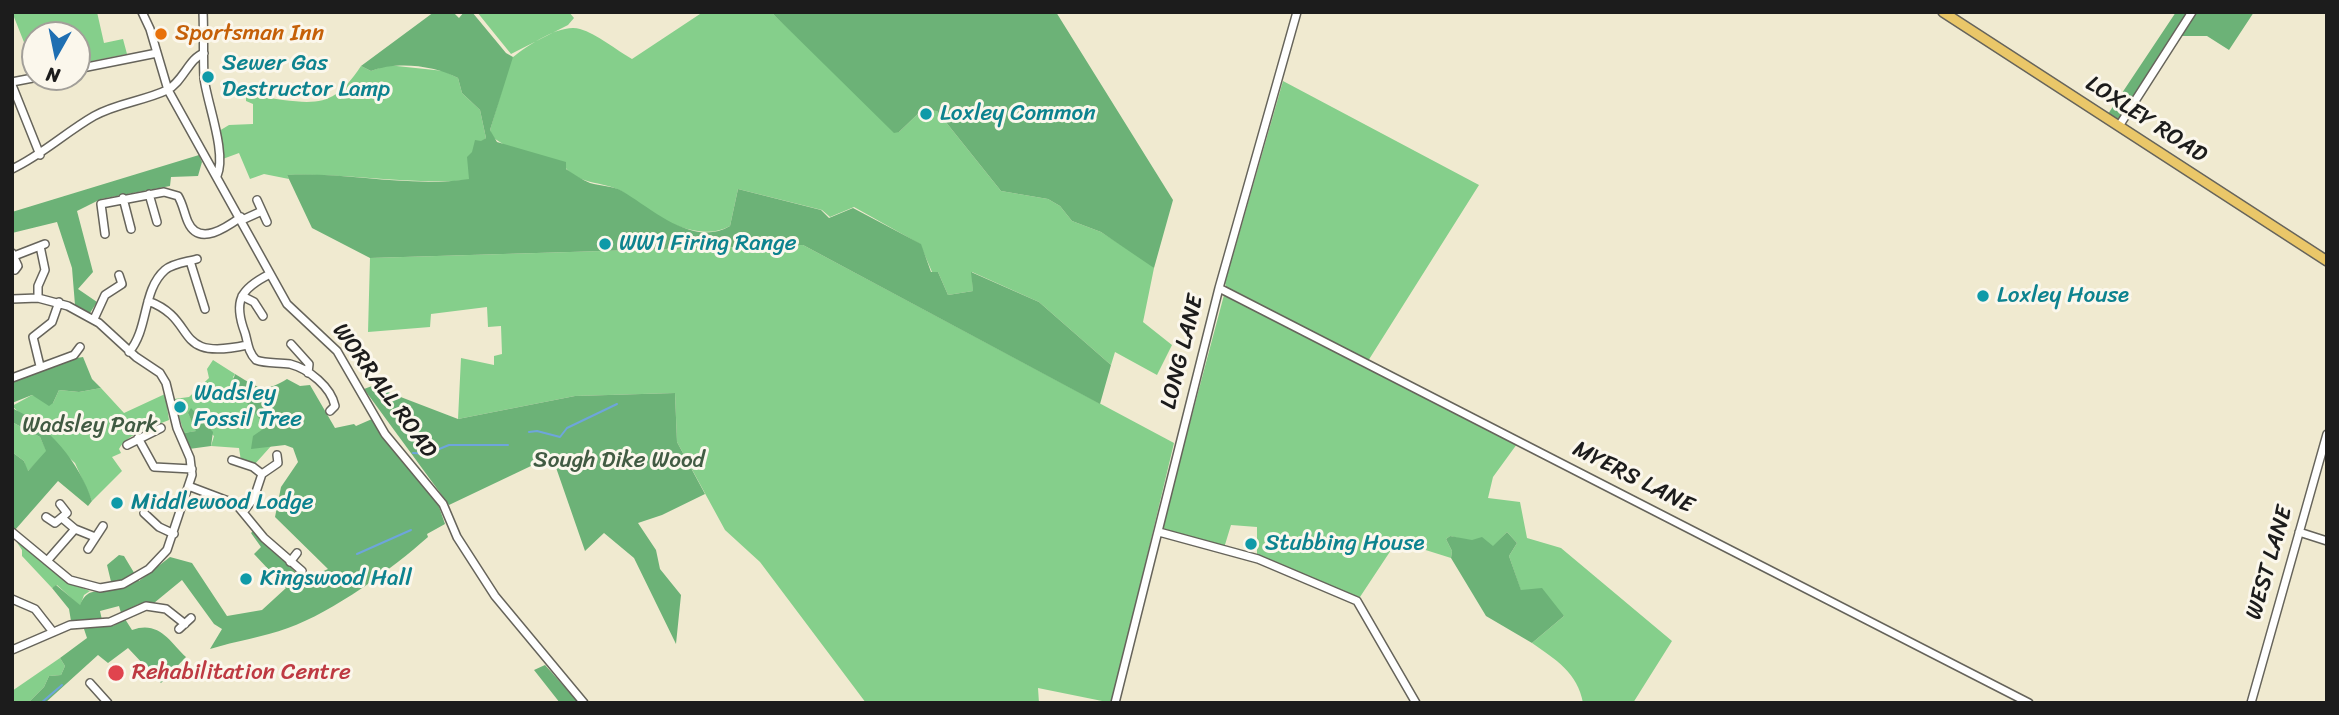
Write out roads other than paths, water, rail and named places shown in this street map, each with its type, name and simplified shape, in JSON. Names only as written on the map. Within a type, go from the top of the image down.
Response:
[{"type":"main road","name":"LOXLEY ROAD","points":[[1943,12],[2327,261]]},
{"type":"street","name":"WORRALL ROAD","points":[[142,12],[168,90],[292,309],[323,335],[337,351],[390,440],[443,504],[457,537],[495,596],[584,703]]},
{"type":"street","points":[[203,12],[204,77],[219,169],[217,176]]},
{"type":"street","name":"LONG LANE","points":[[1115,703],[1219,288],[1297,12]]},
{"type":"street","points":[[2119,126],[2192,12]]},
{"type":"street","points":[[91,66],[157,53]]},
{"type":"street","points":[[12,169],[40,155],[94,116],[168,90],[184,76],[198,55],[204,53]]},
{"type":"street","points":[[12,83],[40,155]]},
{"type":"street","points":[[105,234],[100,206],[123,198],[149,194],[174,193],[180,200],[190,226],[201,233],[216,232],[262,211]]},
{"type":"street","points":[[149,194],[157,222]]},
{"type":"street","points":[[123,198],[131,229]]},
{"type":"street","points":[[257,200],[267,222]]},
{"type":"street","points":[[15,270],[18,266],[13,254],[42,245],[45,270],[38,286],[38,298]]},
{"type":"street","points":[[129,352],[139,338],[148,301],[166,269],[193,260],[205,309]]},
{"type":"street","points":[[270,274],[252,283],[242,296],[239,316],[247,345],[256,360],[307,373],[325,386],[335,406],[330,411]]},
{"type":"street","points":[[93,319],[105,295],[119,290],[122,284],[119,275]]},
{"type":"street","name":"MYERS LANE","points":[[1219,288],[2029,703]]},
{"type":"street","points":[[242,296],[254,302],[263,316]]},
{"type":"street","points":[[12,299],[38,298],[59,302],[93,319],[129,352],[160,373],[192,469],[191,487],[174,534],[158,561],[138,577],[114,586],[78,583],[64,576],[12,532]]},
{"type":"street","points":[[148,301],[167,308],[189,339],[204,348],[218,351],[247,345]]},
{"type":"street","points":[[40,366],[33,346],[33,337],[52,321],[59,302]]},
{"type":"street","points":[[291,344],[309,364],[307,373]]},
{"type":"street","points":[[12,378],[74,355],[80,347]]},
{"type":"street","points":[[127,446],[161,428]]},
{"type":"street","name":"WEST LANE","points":[[2251,703],[2327,434]]},
{"type":"street","points":[[138,438],[155,467],[192,469]]},
{"type":"street","points":[[244,511],[254,498],[262,474],[277,465],[277,455]]},
{"type":"street","points":[[232,460],[253,467],[262,474]]},
{"type":"street","points":[[191,487],[230,500],[244,511],[258,532],[302,570]]},
{"type":"street","points":[[46,517],[55,523],[67,513],[60,503]]},
{"type":"street","points":[[144,513],[159,527],[174,534]]},
{"type":"street","points":[[62,518],[75,529],[95,537]]},
{"type":"street","points":[[88,549],[103,526]]},
{"type":"street","points":[[47,561],[75,529]]},
{"type":"street","points":[[1159,532],[1258,559],[1357,601],[1416,703]]},
{"type":"street","points":[[2299,532],[2327,541]]},
{"type":"street","points":[[290,562],[297,553]]},
{"type":"street","points":[[12,599],[36,610],[53,632]]},
{"type":"street","points":[[12,650],[82,622],[110,622],[150,606],[166,609],[185,624]]},
{"type":"street","points":[[90,683],[108,703]]},
{"type":"waterway","points":[[529,432],[537,431],[560,437],[567,428],[617,404]]},
{"type":"waterway","points":[[413,453],[427,454],[449,445],[508,445]]},
{"type":"waterway","points":[[357,554],[411,530]]},
{"type":"waterway","points":[[41,703],[62,685]]},
{"type":"place","name":"Sportsman Inn","points":[[161,34]]},
{"type":"place","name":"Sewer Gas Destructor Lamp","points":[[208,77]]},
{"type":"place","name":"Loxley Common","points":[[926,114]]},
{"type":"place","name":"WW1 Firing Range","points":[[605,244]]},
{"type":"place","name":"Loxley House","points":[[1983,296]]},
{"type":"place","name":"Wadsley Fossil Tree","points":[[180,407]]},
{"type":"place","name":"Middlewood Lodge","points":[[117,503]]},
{"type":"place","name":"Stubbing House","points":[[1251,544]]},
{"type":"place","name":"Kingswood Hall","points":[[246,579]]},
{"type":"place","name":"Rehabilitation Centre","points":[[116,673]]},
{"type":"park label","name":"Wadsley Park","points":[[90,426]]},
{"type":"park label","name":"Sough Dike Wood","points":[[619,461]]}]
